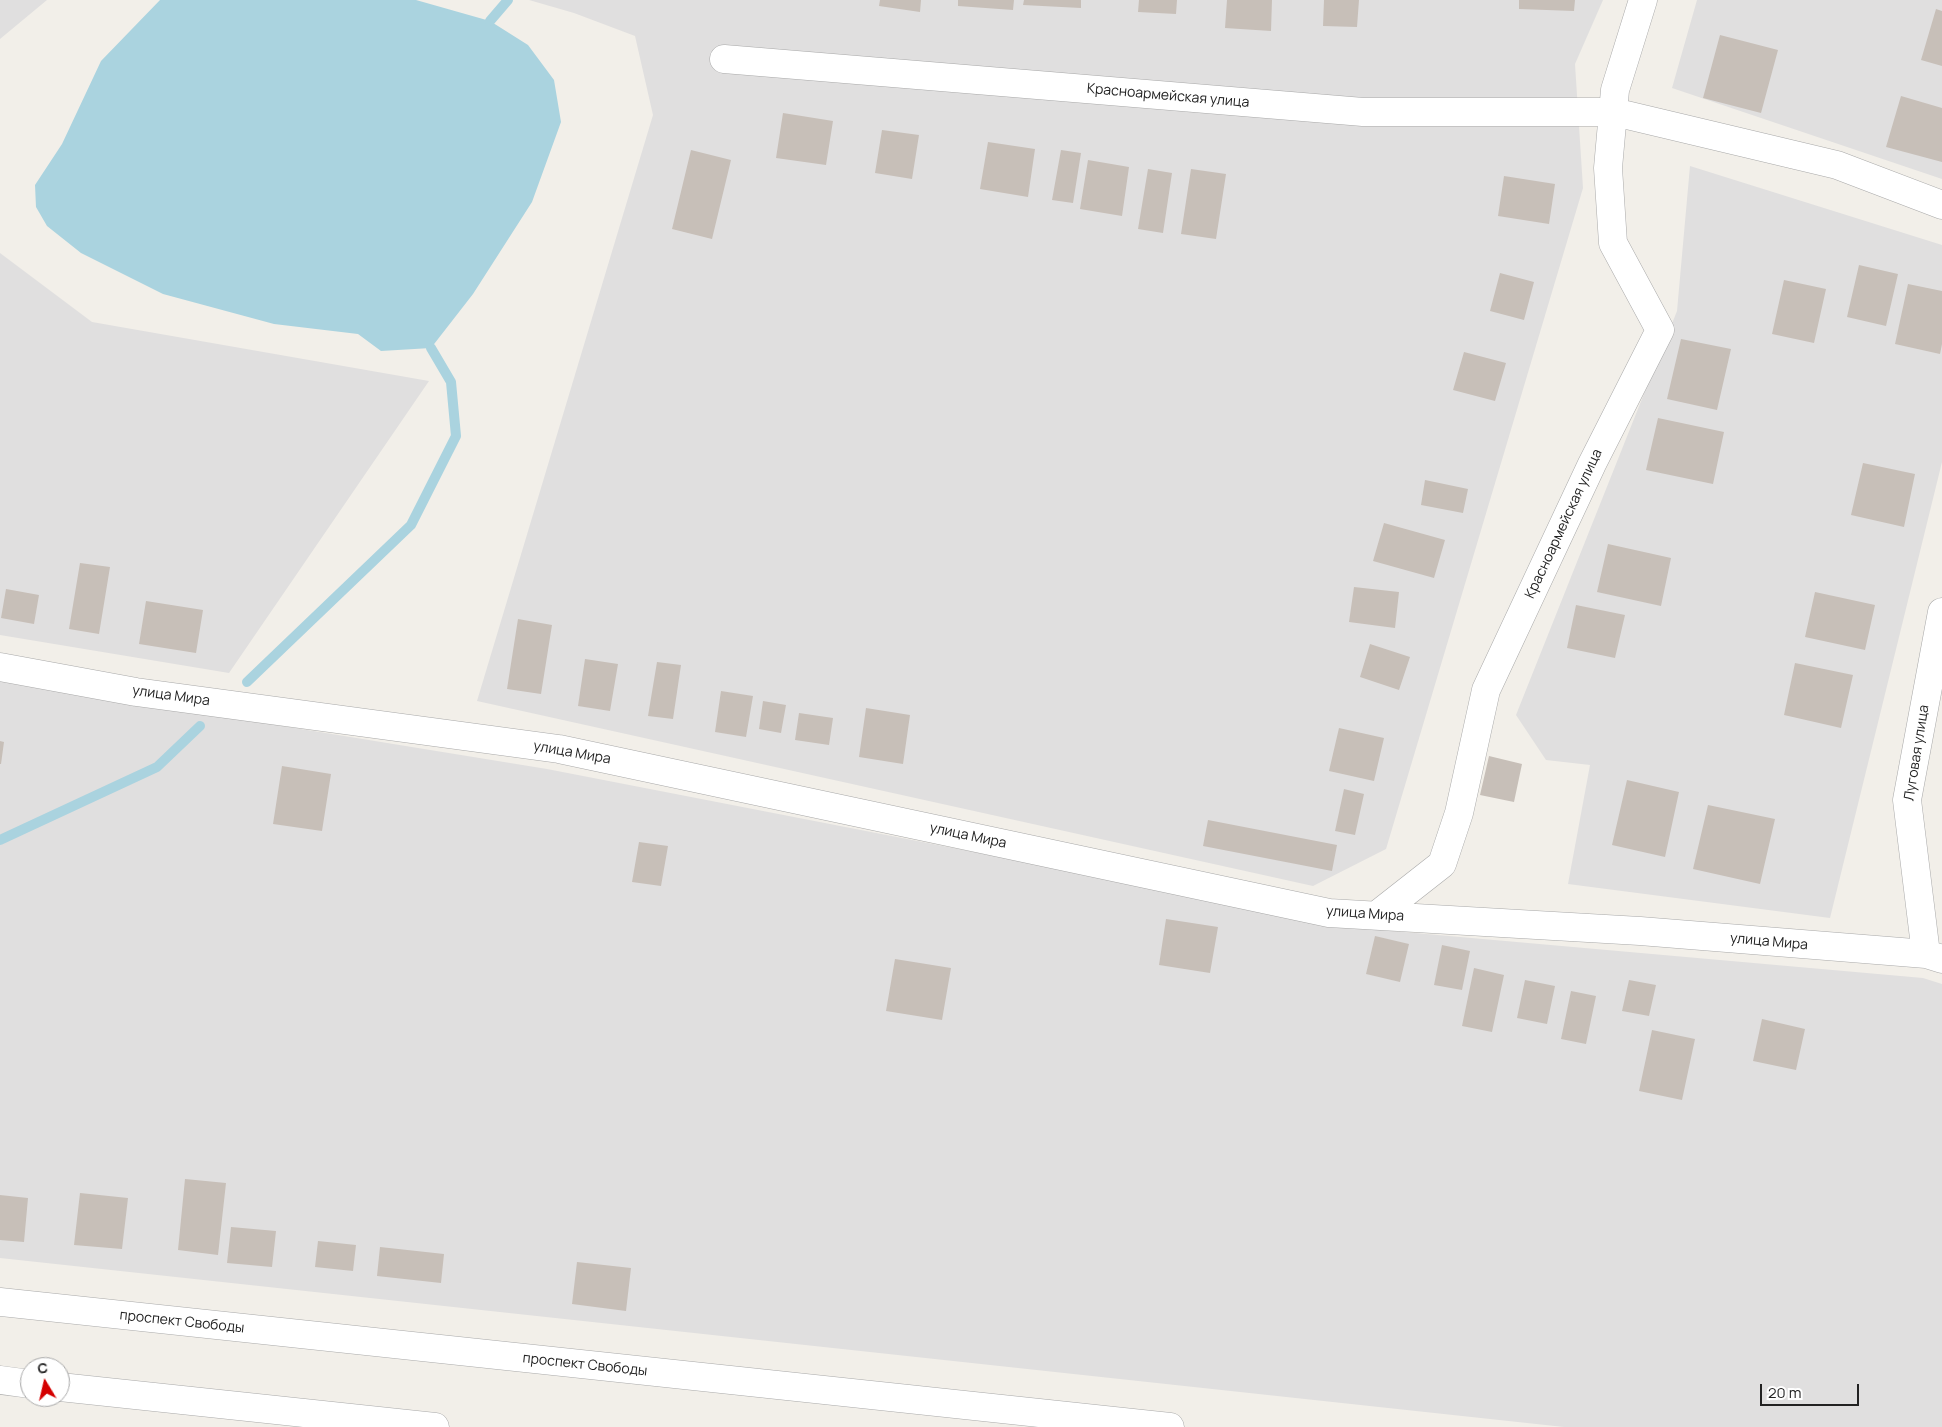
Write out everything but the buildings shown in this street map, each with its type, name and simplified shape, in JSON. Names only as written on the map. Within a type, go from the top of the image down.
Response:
[{"type":"street","name":"Красноармейская улица","points":[[1377,916],[1442,864],[1459,813],[1486,690],[1592,464],[1660,330],[1613,243],[1608,168],[1615,90],[1643,0]]},
{"type":"street","name":"Красноармейская улица","points":[[724,59],[1363,112],[1614,112]]},
{"type":"street","points":[[1614,112],[1837,165],[1942,205]]},
{"type":"street","name":"Луговая улица","points":[[1934,956],[1907,800],[1942,612]]},
{"type":"street","name":"улица Мира","points":[[0,667],[136,692],[559,749],[1329,913],[1640,932],[1934,956]]},
{"type":"street","name":"проспект Свободы","points":[[0,1302],[1170,1427]]},
{"type":"street","points":[[0,1380],[20,1383]]},
{"type":"street","points":[[70,1388],[435,1427]]},
{"type":"shaded area","points":[[0,0],[47,0],[0,39]]},
{"type":"shaded area","points":[[529,0],[1603,0],[1575,64],[1583,188],[1386,849],[1313,886],[477,701],[653,115],[635,36],[574,13]]},
{"type":"shaded area","points":[[1697,0],[1942,0],[1942,179],[1672,88]]},
{"type":"shaded area","points":[[1690,166],[1942,245],[1942,462],[1830,918],[1568,884],[1590,765],[1546,760],[1516,715],[1677,311]]},
{"type":"shaded area","points":[[0,253],[92,322],[429,381],[229,673],[0,635]]},
{"type":"shaded area","points":[[0,680],[547,769],[1370,929],[1923,978],[1942,984],[1942,1427],[1564,1427],[0,1258]]},
{"type":"water","points":[[160,0],[416,0],[490,21],[528,45],[554,80],[561,122],[532,202],[473,294],[431,348],[381,351],[358,334],[274,324],[163,294],[81,253],[47,226],[36,207],[35,185],[62,144],[101,61]]},
{"type":"waterway","points":[[490,21],[508,0]]},
{"type":"waterway","points":[[247,682],[411,525],[456,436],[451,382],[431,348]]},
{"type":"waterway","points":[[0,840],[157,767],[200,726]]}]
